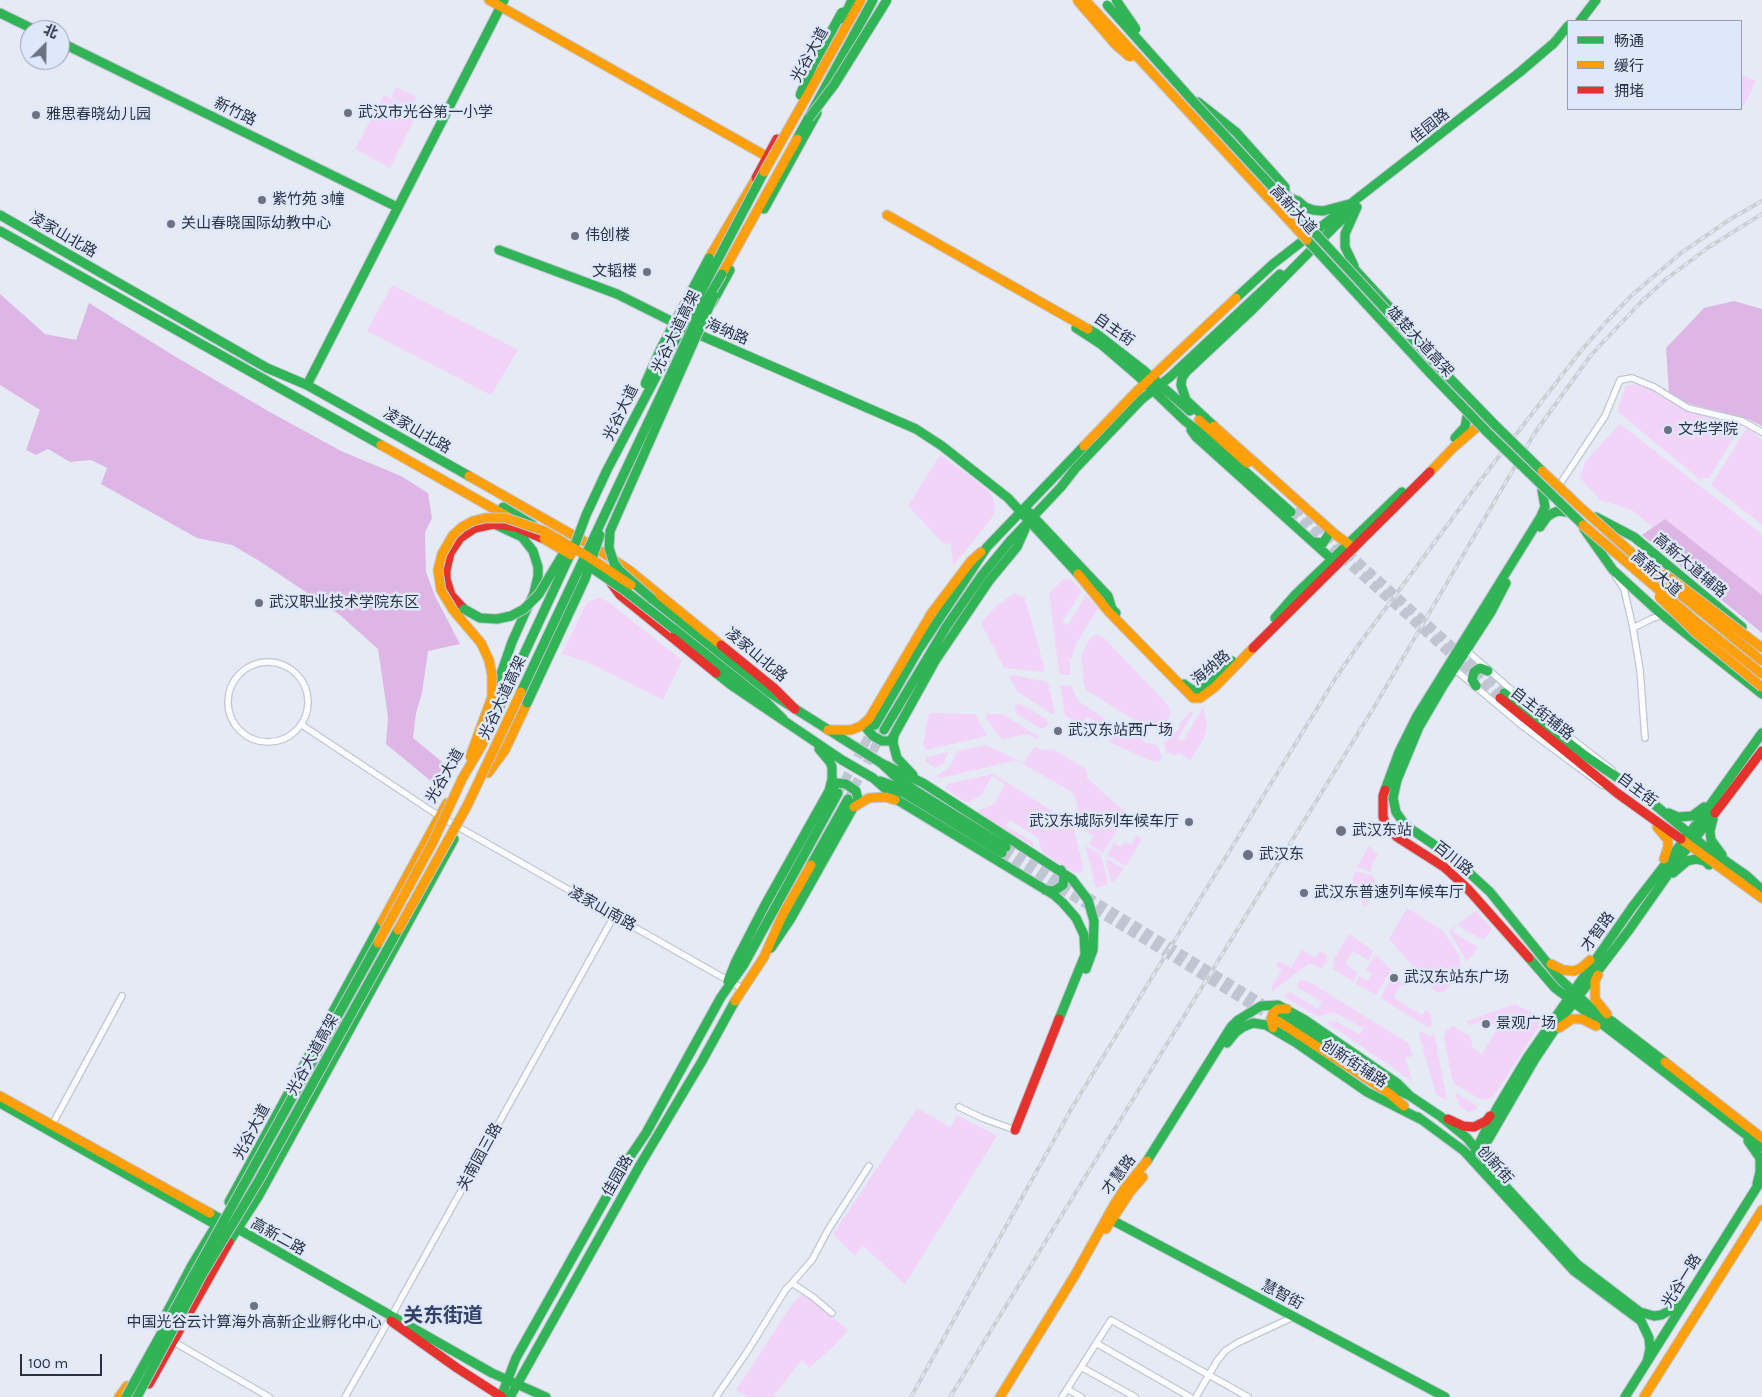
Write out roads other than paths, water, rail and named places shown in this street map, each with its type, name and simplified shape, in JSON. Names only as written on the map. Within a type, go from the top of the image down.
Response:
[{"type":"main road","points":[[489,0],[503,3],[766,156]]},
{"type":"main road","points":[[778,146],[814,65],[848,0]]},
{"type":"main road","points":[[778,146],[852,0]]},
{"type":"main road","name":"光谷大道","points":[[120,1397],[128,1386],[460,780],[498,704],[565,560],[572,553],[577,538],[679,326],[735,222],[766,156],[819,68],[856,0]]},
{"type":"main road","name":"光谷大道高架","points":[[126,1397],[358,981],[433,842],[462,779],[482,745],[576,542],[586,514],[607,470],[778,146],[861,0]]},
{"type":"main road","points":[[142,1397],[235,1232],[263,1188],[460,828],[488,773],[695,333],[814,118],[875,0]]},
{"type":"main road","name":"光谷大道高架","points":[[137,1397],[202,1275],[260,1180],[467,806],[702,308],[875,0]]},
{"type":"main road","points":[[808,118],[834,85],[888,0]]},
{"type":"main road","points":[[1077,0],[1115,44],[1174,96]]},
{"type":"main road","name":"雄楚大道高架","points":[[1083,0],[1421,364],[1482,426],[1571,514],[1694,620],[1762,674]]},
{"type":"main road","name":"高新大道","points":[[1083,0],[1312,251],[1486,437]]},
{"type":"main road","name":"雄楚大道高架","points":[[1102,0],[1436,364],[1552,481],[1702,614],[1762,659]]},
{"type":"main road","points":[[1108,0],[1195,101]]},
{"type":"main road","points":[[1116,0],[1156,55]]},
{"type":"main road","points":[[1574,20],[1589,0]]},
{"type":"main road","points":[[1581,20],[1596,0]]},
{"type":"main road","points":[[306,385],[503,3]]},
{"type":"main road","points":[[0,13],[20,23]]},
{"type":"main road","name":"佳园路","points":[[1312,251],[1355,205],[1520,72],[1554,43],[1567,27]]},
{"type":"main road","name":"佳园路","points":[[872,722],[931,614],[971,561],[987,547],[1148,380],[1273,264],[1464,123],[1567,37]]},
{"type":"main road","name":"新竹路","points":[[70,47],[397,207]]},
{"type":"main road","name":"高新大道","points":[[1195,101],[1356,270],[1384,300],[1402,324],[1498,424]]},
{"type":"main road","points":[[607,470],[661,348],[709,258],[754,182]]},
{"type":"main road","points":[[1285,196],[1313,210],[1323,211],[1355,205]]},
{"type":"main road","points":[[1355,205],[1346,229],[1344,243],[1356,270]]},
{"type":"main road","name":"凌家山北路","points":[[0,215],[267,368],[306,385],[594,547],[661,595],[767,682],[795,709]]},
{"type":"main road","name":"自主街","points":[[886,218],[1108,341],[1157,388],[1214,434],[1294,510],[1210,440],[1185,422],[1157,388]]},
{"type":"main road","points":[[0,231],[595,567],[620,595],[731,685],[873,778],[899,801],[1064,903],[1076,918],[1084,935],[1085,954],[1015,1130]]},
{"type":"main road","name":"海纳路","points":[[499,250],[617,294],[679,326],[916,429],[942,446],[957,453],[1011,494],[1049,544],[1084,580],[1109,612],[1193,698],[1200,698],[1215,687],[1334,561],[1437,466],[1473,429],[1477,428]]},
{"type":"main road","points":[[884,730],[928,655],[982,575],[1075,469],[1142,399],[1157,388],[1240,313],[1296,258],[1312,251]]},
{"type":"main road","points":[[1312,251],[1186,372],[1182,378],[1181,385],[1186,400],[1329,529],[1351,545]]},
{"type":"main road","points":[[722,274],[708,312],[610,531],[609,548],[614,563],[620,571],[652,599],[743,673],[826,730],[881,763],[923,783],[1061,870],[1072,879],[1088,900],[1094,921],[1093,950],[1025,1122],[1015,1130]]},
{"type":"main road","points":[[1391,335],[1388,326],[1390,322],[1394,320],[1402,324]]},
{"type":"main road","points":[[267,368],[283,385],[544,531],[587,556],[652,599]]},
{"type":"main road","points":[[1196,409],[1214,434]]},
{"type":"main road","name":"海纳路","points":[[1351,545],[1465,427],[1467,417]]},
{"type":"main road","points":[[1185,422],[1196,437],[1334,561]]},
{"type":"main road","name":"高新大道","points":[[1549,473],[1659,573],[1762,659]]},
{"type":"main road","name":"高新大道","points":[[1540,488],[1584,529],[1686,617],[1762,679]]},
{"type":"main road","name":"百川路","points":[[1540,488],[1545,500],[1542,513],[1463,648],[1409,732],[1389,776],[1383,796],[1382,810],[1388,826],[1397,837],[1444,867],[1467,888],[1548,981],[1613,1022],[1743,1128],[1762,1147]]},
{"type":"main road","points":[[488,773],[504,750],[585,579],[594,555],[607,506]]},
{"type":"main road","name":"百川路","points":[[1463,648],[1491,612],[1507,581],[1547,517],[1558,511],[1566,512]]},
{"type":"main road","points":[[586,514],[570,539],[557,566],[540,594],[524,609],[511,616],[497,619],[480,618],[472,615],[456,602],[448,587],[446,570],[450,553],[460,538],[475,528],[494,524],[526,530],[569,554],[610,579],[766,702],[783,719]]},
{"type":"main road","name":"高新大道辅路","points":[[1596,517],[1634,537],[1762,642]]},
{"type":"main road","points":[[462,779],[490,705],[493,683],[491,667],[486,653],[475,636],[453,610],[441,590],[438,570],[442,554],[452,535],[473,521],[485,518],[506,518],[544,531]]},
{"type":"main road","points":[[872,722],[867,729],[873,736],[882,741],[890,740],[940,654],[989,581],[1017,547],[1031,519]]},
{"type":"main road","points":[[494,524],[522,537],[533,551],[538,567],[534,593],[512,642],[501,674],[498,704]]},
{"type":"main road","points":[[1314,542],[1323,543],[1329,534],[1329,529]]},
{"type":"main road","points":[[1584,529],[1613,570],[1664,615],[1762,694]]},
{"type":"main road","points":[[1604,529],[1762,648]]},
{"type":"main road","points":[[608,580],[606,574],[611,566],[621,565]]},
{"type":"main road","points":[[1637,572],[1674,613],[1718,652],[1762,687]]},
{"type":"main road","name":"百川路","points":[[1451,666],[1409,750],[1397,780],[1394,798],[1396,812],[1404,825],[1463,866],[1490,892],[1548,962],[1573,997],[1636,1051],[1743,1128],[1762,1138]]},
{"type":"main road","points":[[1476,686],[1472,680],[1474,672],[1480,668],[1488,671]]},
{"type":"main road","name":"自主街","points":[[1761,895],[1689,839],[1660,809],[1502,695],[1617,793],[1641,811],[1689,839],[1728,863],[1761,895]]},
{"type":"main road","points":[[826,730],[851,730],[872,722]]},
{"type":"main road","name":"才智路","points":[[1476,1157],[1497,1108],[1526,1058],[1573,997],[1602,966],[1665,879],[1715,796],[1762,732]]},
{"type":"main road","points":[[894,735],[893,743],[897,758],[903,766],[923,783]]},
{"type":"main road","points":[[813,740],[830,762],[834,792]]},
{"type":"main road","name":"才智路","points":[[1476,1157],[1599,954],[1660,869],[1715,814],[1762,751]]},
{"type":"main road","points":[[873,778],[891,785],[1004,850],[916,792],[881,763]]},
{"type":"main road","points":[[764,957],[780,937],[858,799],[858,794],[852,788],[841,782],[837,783],[834,792]]},
{"type":"main road","name":"佳园路","points":[[502,1397],[516,1358],[625,1164],[670,1092],[730,981],[743,966],[834,792]]},
{"type":"main road","points":[[1660,809],[1678,816],[1692,816],[1698,813],[1715,796]]},
{"type":"main road","points":[[854,807],[863,800],[877,797],[886,797],[899,801]]},
{"type":"main road","points":[[764,957],[783,914],[848,799]]},
{"type":"main road","points":[[1641,811],[1668,840],[1667,853],[1660,869]]},
{"type":"main road","points":[[1715,814],[1711,825],[1712,840],[1728,863]]},
{"type":"main road","points":[[1426,856],[1417,846],[1419,842],[1442,850]]},
{"type":"main road","points":[[1665,879],[1687,861],[1705,861],[1734,883],[1761,895]]},
{"type":"main road","points":[[1045,890],[1059,890],[1063,885],[1064,876],[1061,870]]},
{"type":"main road","points":[[1548,962],[1563,970],[1574,971],[1599,954]]},
{"type":"main road","name":"佳园路","points":[[510,1397],[640,1165],[702,1061],[733,1004],[764,957]]},
{"type":"main road","points":[[1602,966],[1594,982],[1595,999],[1613,1022]]},
{"type":"main road","name":"才慧路","points":[[1000,1397],[1108,1220],[1146,1173],[1228,1041],[1236,1032],[1253,1023],[1266,1025],[1280,1018],[1278,1005],[1261,1006],[1238,1020],[1232,1027],[1144,1167],[1125,1188],[1108,1220],[1082,1273],[1006,1397]]},
{"type":"main road","name":"创新街辅路","points":[[1280,1018],[1380,1071],[1397,1083],[1410,1096]]},
{"type":"main road","name":"创新街","points":[[1280,1018],[1390,1094],[1422,1120],[1476,1157],[1577,1264],[1640,1312],[1646,1315],[1661,1315],[1684,1304]]},
{"type":"main road","points":[[1551,1034],[1565,1022],[1572,1019],[1582,1019],[1591,1022],[1626,1048],[1636,1051]]},
{"type":"main road","name":"高新二路","points":[[0,1096],[235,1232],[474,1364],[546,1397]]},
{"type":"main road","name":"创新街","points":[[1410,1096],[1440,1116],[1467,1138],[1476,1157],[1562,1260],[1589,1284],[1640,1321],[1649,1338],[1650,1349],[1647,1362]]},
{"type":"main road","name":"高新二路","points":[[0,1103],[200,1216],[218,1222]]},
{"type":"main road","points":[[1440,1116],[1463,1126],[1474,1127],[1486,1121],[1497,1108]]},
{"type":"main road","points":[[1743,1128],[1762,1131]]},
{"type":"main road","points":[[1743,1128],[1760,1158],[1760,1172],[1757,1179],[1759,1186]]},
{"type":"main road","name":"光谷一路","points":[[1625,1397],[1762,1179]]},
{"type":"main road","name":"光谷一路","points":[[1644,1397],[1762,1210]]},
{"type":"main road","points":[[200,1216],[208,1229],[202,1248]]},
{"type":"main road","name":"慧智街","points":[[1108,1220],[1289,1319],[1438,1397]]},
{"type":"main road","name":"慧智街","points":[[1108,1220],[1445,1397]]},
{"type":"main road","name":"高新二路","points":[[391,1317],[457,1368],[502,1397]]},
{"type":"street","points":[[1560,484],[1605,416],[1620,380],[1632,378],[1654,387],[1688,408],[1742,421],[1762,432]]},
{"type":"street","points":[[1613,570],[1624,589],[1633,628],[1640,670],[1645,738]]},
{"type":"street","points":[[1633,628],[1664,615]]},
{"type":"street","name":"自主街辅路","points":[[1463,648],[1532,708],[1607,765],[1624,782]]},
{"type":"street","points":[[265,662],[278,663],[290,668],[300,677],[306,688],[309,701],[307,714],[302,725],[292,735],[280,741],[266,743],[252,740],[240,732],[232,721],[228,707],[228,693],[233,681],[253,665],[265,662]]},
{"type":"street","name":"自主街辅路","points":[[1451,666],[1520,724],[1595,781],[1617,793]]},
{"type":"street","name":"凌家山南路","points":[[302,725],[439,816],[743,989]]},
{"type":"street","name":"关南园三路","points":[[345,1397],[614,916]]},
{"type":"street","points":[[52,1125],[122,996]]},
{"type":"street","points":[[959,1107],[1015,1130]]},
{"type":"street","points":[[716,1397],[747,1352],[786,1289],[812,1260],[828,1230],[869,1166]]},
{"type":"street","points":[[792,1283],[832,1313]]},
{"type":"street","points":[[1196,1397],[1220,1356],[1230,1347],[1289,1319]]},
{"type":"street","points":[[1062,1397],[1111,1320],[1248,1397]]},
{"type":"street","points":[[174,1342],[269,1397]]},
{"type":"street","points":[[1096,1343],[1190,1397]]},
{"type":"street","points":[[1081,1367],[1135,1397]]},
{"type":"street","points":[[1067,1389],[1081,1397]]},
{"type":"tunnel","points":[[1297,507],[1504,693]]},
{"type":"tunnel","points":[[1291,512],[1500,698]]},
{"type":"tunnel","points":[[838,793],[874,727]]},
{"type":"tunnel","points":[[848,799],[884,730]]},
{"type":"tunnel","points":[[1006,847],[1268,1007]]},
{"type":"tunnel","points":[[1002,853],[1278,1021]]},
{"type":"railway","points":[[911,1397],[1073,1106],[1337,676],[1357,647],[1483,477],[1580,352],[1607,321],[1631,296],[1681,253],[1732,218],[1762,201]]},
{"type":"railway","points":[[950,1397],[1376,704],[1534,434],[1591,355],[1641,302],[1666,279],[1709,247],[1762,214]]},
{"type":"place","name":"武汉市光谷第一小学","points":[[348,113]]},
{"type":"place","name":"雅思春晓幼儿园","points":[[36,115]]},
{"type":"place","name":"紫竹苑 3幢","points":[[262,200]]},
{"type":"place","name":"关山春晓国际幼教中心","points":[[171,224]]},
{"type":"place","name":"伟创楼","points":[[575,236]]},
{"type":"place","name":"文韬楼","points":[[647,272]]},
{"type":"place","name":"文华学院","points":[[1668,430]]},
{"type":"place","name":"武汉职业技术学院东区","points":[[259,603]]},
{"type":"place","name":"武汉东站西广场","points":[[1058,731]]},
{"type":"place","name":"武汉东城际列车候车厅","points":[[1189,822]]},
{"type":"place","name":"武汉东站","points":[[1341,831]]},
{"type":"place","name":"武汉东","points":[[1248,855]]},
{"type":"place","name":"武汉东普速列车候车厅","points":[[1304,893]]},
{"type":"place","name":"武汉东站东广场","points":[[1394,978]]},
{"type":"place","name":"景观广场","points":[[1486,1024]]},
{"type":"place","name":"中国光谷云计算海外高新企业孵化中心","points":[[254,1306]]},
{"type":"district","name":"关东街道","points":[[443,1316]]}]
